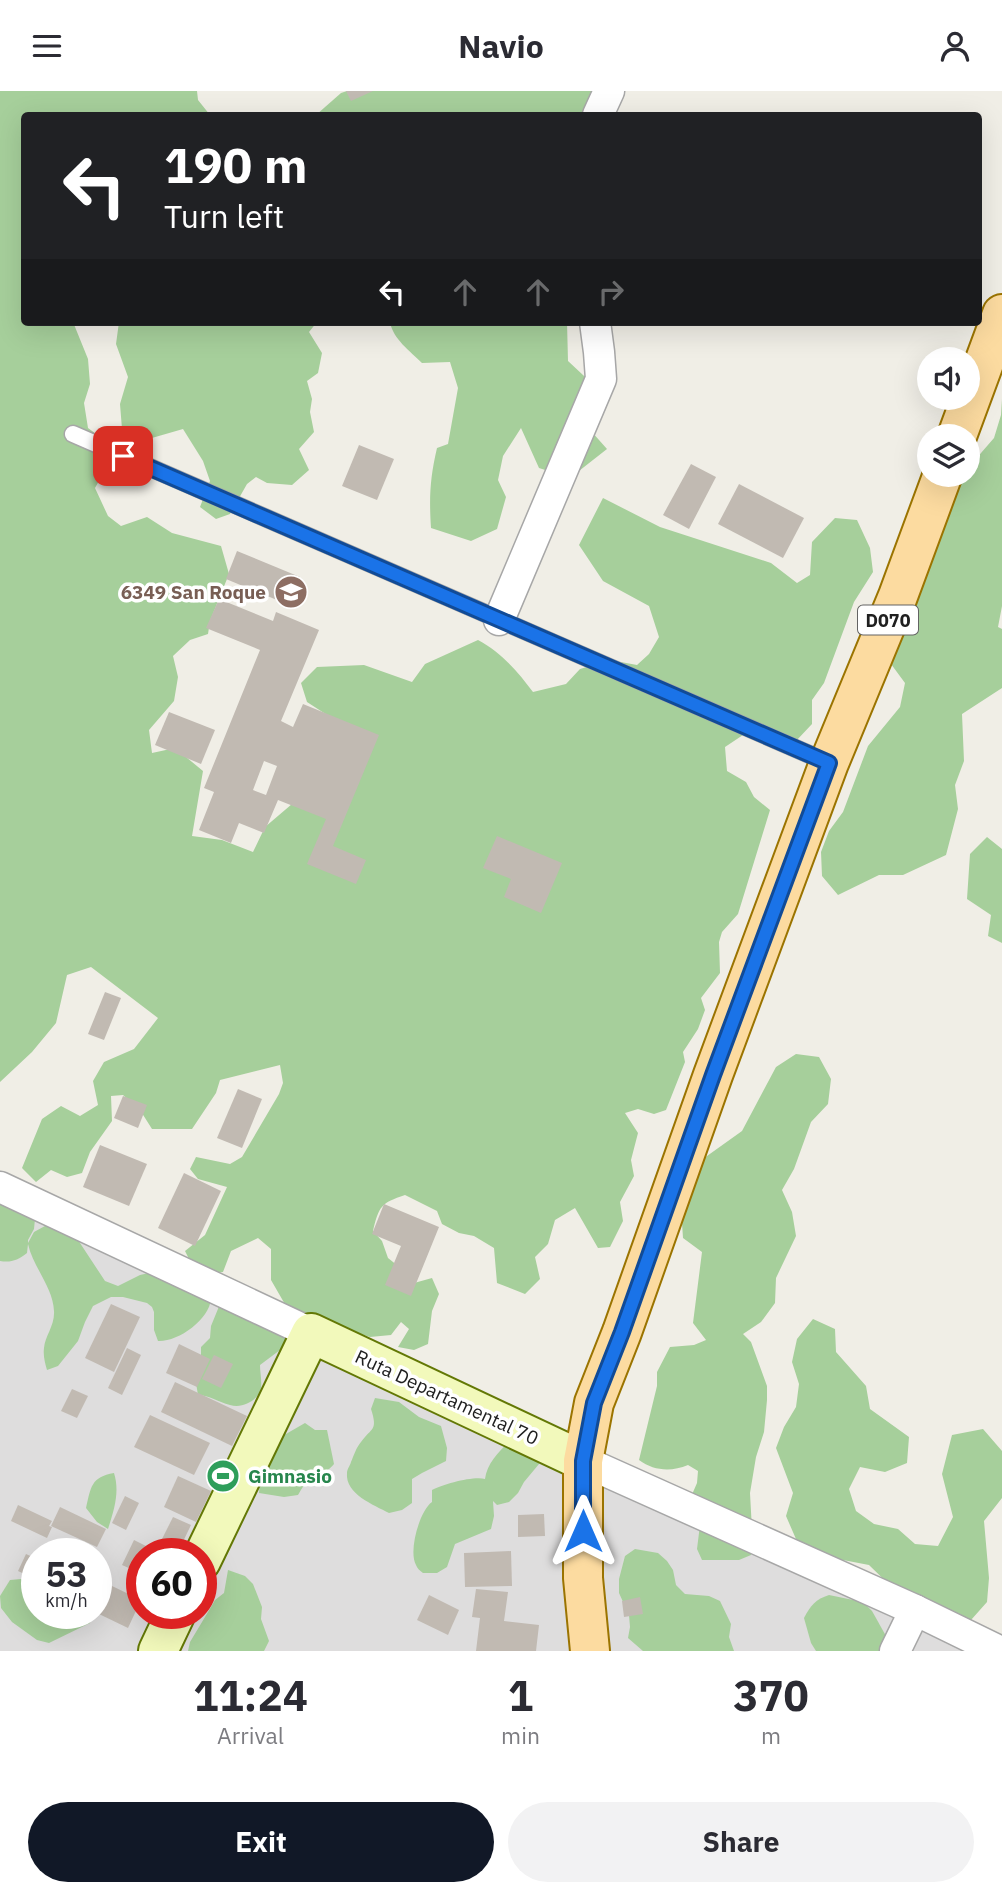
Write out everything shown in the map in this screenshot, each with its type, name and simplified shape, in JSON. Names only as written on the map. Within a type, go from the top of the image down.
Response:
[{"type":"main road","points":[[961,424],[1002,314]]},
{"type":"main road","name":"D070","points":[[590,1651],[583,1578],[583,1461],[594,1403],[829,763],[898,596],[938,487]]},
{"type":"main road","points":[[212,1538],[311,1333]]},
{"type":"main road","name":"Ruta Departamental 70","points":[[311,1333],[583,1461]]},
{"type":"main road","points":[[158,1651],[168,1629]]},
{"type":"street","points":[[599,112],[608,91]]},
{"type":"street","points":[[499,619],[601,379],[596,326]]},
{"type":"street","points":[[0,1187],[311,1333]]},
{"type":"street","points":[[583,1461],[915,1610],[999,1651]]},
{"type":"street","points":[[894,1651],[915,1610]]},
{"type":"lane","points":[[73,434],[829,763]]},
{"type":"shaded area","points":[[0,1174],[987,1651],[0,1651]]},
{"type":"green space","points":[[0,91],[197,91],[198,100],[208,112],[21,112],[21,326],[75,326],[88,359],[90,384],[84,403],[88,428],[107,442],[109,463],[95,488],[108,516],[121,526],[147,517],[172,533],[221,546],[229,574],[210,621],[208,634],[190,640],[173,656],[178,677],[174,701],[149,730],[152,753],[175,748],[203,771],[192,836],[222,840],[253,852],[265,827],[361,737],[307,702],[301,683],[317,667],[364,665],[412,682],[425,664],[478,640],[508,663],[533,692],[566,684],[580,669],[610,660],[637,665],[649,654],[659,637],[649,606],[603,581],[579,545],[603,498],[660,527],[771,563],[797,583],[810,575],[812,542],[835,518],[857,520],[870,548],[873,572],[854,602],[824,683],[812,700],[812,724],[796,741],[746,733],[725,747],[727,771],[746,782],[754,797],[770,810],[738,914],[722,932],[719,942],[720,973],[701,998],[705,1010],[698,1029],[683,1052],[685,1062],[666,1110],[654,1114],[638,1109],[625,1113],[638,1133],[631,1160],[634,1176],[620,1202],[623,1221],[610,1247],[598,1248],[575,1208],[555,1220],[548,1244],[535,1257],[540,1279],[525,1294],[497,1283],[494,1248],[474,1236],[459,1233],[442,1224],[437,1211],[405,1195],[391,1200],[379,1211],[373,1231],[382,1241],[388,1258],[398,1266],[407,1285],[432,1278],[439,1294],[432,1311],[428,1344],[414,1350],[398,1347],[409,1329],[401,1322],[391,1335],[370,1337],[352,1331],[332,1329],[286,1306],[271,1280],[271,1249],[258,1238],[231,1251],[223,1272],[197,1275],[185,1251],[205,1235],[227,1187],[198,1179],[190,1169],[196,1157],[230,1164],[242,1157],[279,1094],[283,1083],[280,1065],[220,1080],[216,1093],[192,1129],[152,1129],[140,1110],[123,1095],[111,1096],[112,1121],[90,1152],[82,1173],[67,1177],[51,1170],[36,1182],[22,1168],[42,1119],[61,1106],[80,1116],[98,1105],[93,1081],[104,1062],[134,1049],[158,1018],[91,967],[67,975],[56,1023],[32,1052],[0,1082]]},
{"type":"green space","points":[[613,91],[592,112],[319,112],[341,93]]},
{"type":"green space","points":[[118,326],[314,326],[309,332],[322,353],[318,373],[307,381],[312,399],[310,412],[314,432],[299,449],[309,470],[292,485],[267,483],[256,477],[247,484],[230,514],[216,519],[200,507],[210,481],[203,461],[183,429],[138,442],[122,429],[120,404],[128,377],[116,344]]},
{"type":"green space","points":[[391,326],[567,326],[568,361],[598,389],[606,408],[591,431],[607,449],[570,478],[539,468],[521,428],[503,456],[498,480],[506,497],[497,529],[471,541],[431,528],[431,488],[437,448],[448,444],[458,388],[450,362],[422,363],[398,339]]},
{"type":"green space","points":[[1002,399],[1002,606],[998,627],[1002,629],[1002,688],[962,714],[964,761],[955,785],[958,809],[946,855],[903,875],[879,875],[838,895],[822,876],[821,852],[829,831],[843,812],[868,746],[900,707],[905,683],[891,664],[885,640],[947,491],[951,487],[980,487],[980,454],[994,438],[1001,415]]},
{"type":"green space","points":[[987,837],[1002,849],[1002,943],[988,936],[991,915],[967,899],[970,854]]},
{"type":"green space","points":[[796,1054],[819,1057],[831,1079],[828,1104],[811,1122],[794,1169],[782,1190],[792,1212],[796,1236],[776,1278],[775,1303],[761,1322],[743,1334],[751,1342],[767,1386],[764,1432],[756,1457],[750,1493],[751,1555],[739,1560],[702,1560],[697,1549],[700,1525],[687,1506],[697,1483],[698,1471],[688,1465],[675,1469],[657,1468],[639,1460],[657,1386],[657,1372],[670,1347],[694,1345],[706,1340],[693,1323],[702,1252],[683,1238],[680,1193],[686,1171],[742,1131],[776,1067]]},
{"type":"green space","points":[[0,1201],[35,1219],[28,1243],[34,1232],[45,1226],[58,1226],[78,1240],[105,1281],[118,1286],[153,1272],[211,1299],[205,1315],[183,1334],[158,1341],[152,1307],[147,1303],[123,1297],[111,1297],[93,1306],[78,1341],[58,1366],[47,1370],[44,1348],[53,1321],[53,1302],[28,1244],[27,1253],[21,1257],[0,1261]]},
{"type":"green space","points":[[220,1304],[282,1330],[286,1340],[280,1350],[260,1365],[261,1388],[257,1397],[239,1406],[198,1395],[196,1383],[201,1371],[201,1347],[210,1338],[211,1326]]},
{"type":"green space","points":[[813,1319],[835,1329],[836,1352],[866,1386],[870,1409],[909,1437],[907,1463],[885,1472],[860,1467],[849,1489],[856,1511],[874,1524],[898,1529],[915,1544],[938,1546],[953,1517],[942,1474],[952,1435],[983,1429],[1002,1451],[1002,1498],[984,1521],[989,1578],[987,1602],[971,1620],[950,1618],[903,1598],[869,1565],[817,1555],[796,1539],[786,1516],[793,1493],[776,1448],[796,1407],[799,1384],[792,1362],[797,1339]]},
{"type":"green space","points":[[375,1398],[399,1402],[419,1417],[441,1426],[447,1448],[446,1461],[412,1479],[412,1503],[402,1510],[389,1513],[355,1493],[348,1480],[347,1470],[356,1449],[374,1425],[371,1409]]},
{"type":"green space","points":[[305,1423],[315,1430],[327,1430],[334,1464],[309,1481],[298,1495],[284,1497],[259,1493],[260,1481],[279,1438]]},
{"type":"green space","points":[[509,1442],[537,1452],[539,1464],[509,1502],[497,1505],[493,1501],[491,1529],[455,1544],[447,1567],[437,1573],[423,1573],[417,1567],[413,1550],[423,1513],[432,1502],[432,1490],[458,1481],[485,1479],[488,1468]]},
{"type":"green space","points":[[114,1473],[116,1494],[108,1529],[97,1522],[86,1508],[96,1480]]},
{"type":"green space","points":[[635,1549],[658,1553],[667,1561],[673,1570],[676,1585],[685,1594],[709,1596],[720,1601],[731,1624],[729,1637],[734,1651],[643,1651],[628,1638],[629,1615],[619,1593],[619,1579],[625,1556]]},
{"type":"green space","points":[[228,1570],[245,1576],[253,1584],[262,1607],[261,1619],[269,1641],[264,1651],[188,1651],[198,1629],[217,1629],[217,1598],[224,1593]]},
{"type":"green space","points":[[21,1579],[21,1628],[1,1608],[0,1596],[10,1580]]},
{"type":"green space","points":[[829,1595],[863,1602],[872,1611],[886,1636],[884,1651],[816,1651],[804,1618],[814,1603]]},
{"type":"green space","points":[[22,1629],[78,1629],[49,1643],[37,1640]]},
{"type":"building","points":[[346,91],[373,91],[351,101]]},
{"type":"building","points":[[359,445],[394,459],[377,500],[342,486]]},
{"type":"building","points":[[691,464],[716,477],[689,529],[663,515]]},
{"type":"building","points":[[739,484],[804,518],[783,558],[718,524]]},
{"type":"building","points":[[237,551],[300,577],[289,605],[226,579]]},
{"type":"building","points":[[219,599],[273,621],[276,612],[319,630],[281,721],[293,727],[303,704],[379,735],[333,846],[366,860],[356,884],[307,864],[326,819],[278,800],[264,833],[239,823],[231,843],[199,830],[214,792],[204,788],[260,650],[206,628]],"holes":[[[264,761],[277,766],[266,795],[253,790]]]},
{"type":"building","points":[[169,712],[215,730],[201,764],[155,745]]},
{"type":"building","points":[[497,836],[562,863],[541,913],[504,897],[511,879],[483,868]]},
{"type":"building","points":[[105,992],[121,998],[104,1040],[88,1034]]},
{"type":"building","points":[[238,1089],[262,1099],[242,1148],[217,1138]]},
{"type":"building","points":[[123,1096],[147,1105],[138,1128],[114,1118]]},
{"type":"building","points":[[100,1145],[147,1164],[129,1206],[83,1187]]},
{"type":"building","points":[[184,1173],[221,1191],[195,1246],[158,1228]]},
{"type":"building","points":[[384,1204],[439,1227],[411,1296],[385,1285],[401,1246],[372,1234]]},
{"type":"building","points":[[111,1304],[140,1317],[114,1372],[85,1358]]},
{"type":"building","points":[[179,1344],[210,1359],[197,1387],[166,1373]]},
{"type":"building","points":[[127,1348],[141,1355],[122,1395],[108,1388]]},
{"type":"building","points":[[214,1355],[233,1364],[221,1388],[202,1379]]},
{"type":"building","points":[[175,1382],[247,1416],[232,1446],[161,1412]]},
{"type":"building","points":[[72,1389],[88,1396],[77,1418],[61,1411]]},
{"type":"building","points":[[150,1415],[210,1443],[194,1475],[134,1447]]},
{"type":"building","points":[[178,1476],[211,1491],[196,1522],[164,1507]]},
{"type":"building","points":[[125,1496],[139,1503],[126,1530],[112,1523]]},
{"type":"building","points":[[18,1505],[52,1521],[49,1526],[52,1527],[47,1538],[11,1521]]},
{"type":"building","points":[[60,1507],[106,1529],[102,1538],[77,1538],[51,1526]]},
{"type":"building","points":[[544,1514],[545,1536],[518,1537],[518,1515]]},
{"type":"building","points":[[173,1517],[191,1525],[185,1538],[162,1538]]},
{"type":"building","points":[[511,1551],[512,1586],[465,1587],[464,1553]]},
{"type":"building","points":[[112,1586],[126,1593],[126,1627],[112,1620]]},
{"type":"building","points":[[476,1589],[508,1592],[504,1621],[539,1625],[536,1651],[476,1651],[480,1618],[472,1617]]},
{"type":"building","points":[[429,1595],[459,1610],[448,1635],[417,1620]]},
{"type":"building","points":[[640,1597],[643,1614],[624,1617],[622,1601]]},
{"type":"place","name":"6349 San Roque","points":[[291,592]]},
{"type":"place","name":"Gimnasio","points":[[223,1476]]},
{"type":"route","points":[[123,456],[829,763],[594,1403],[583,1461],[583,1531]]}]
